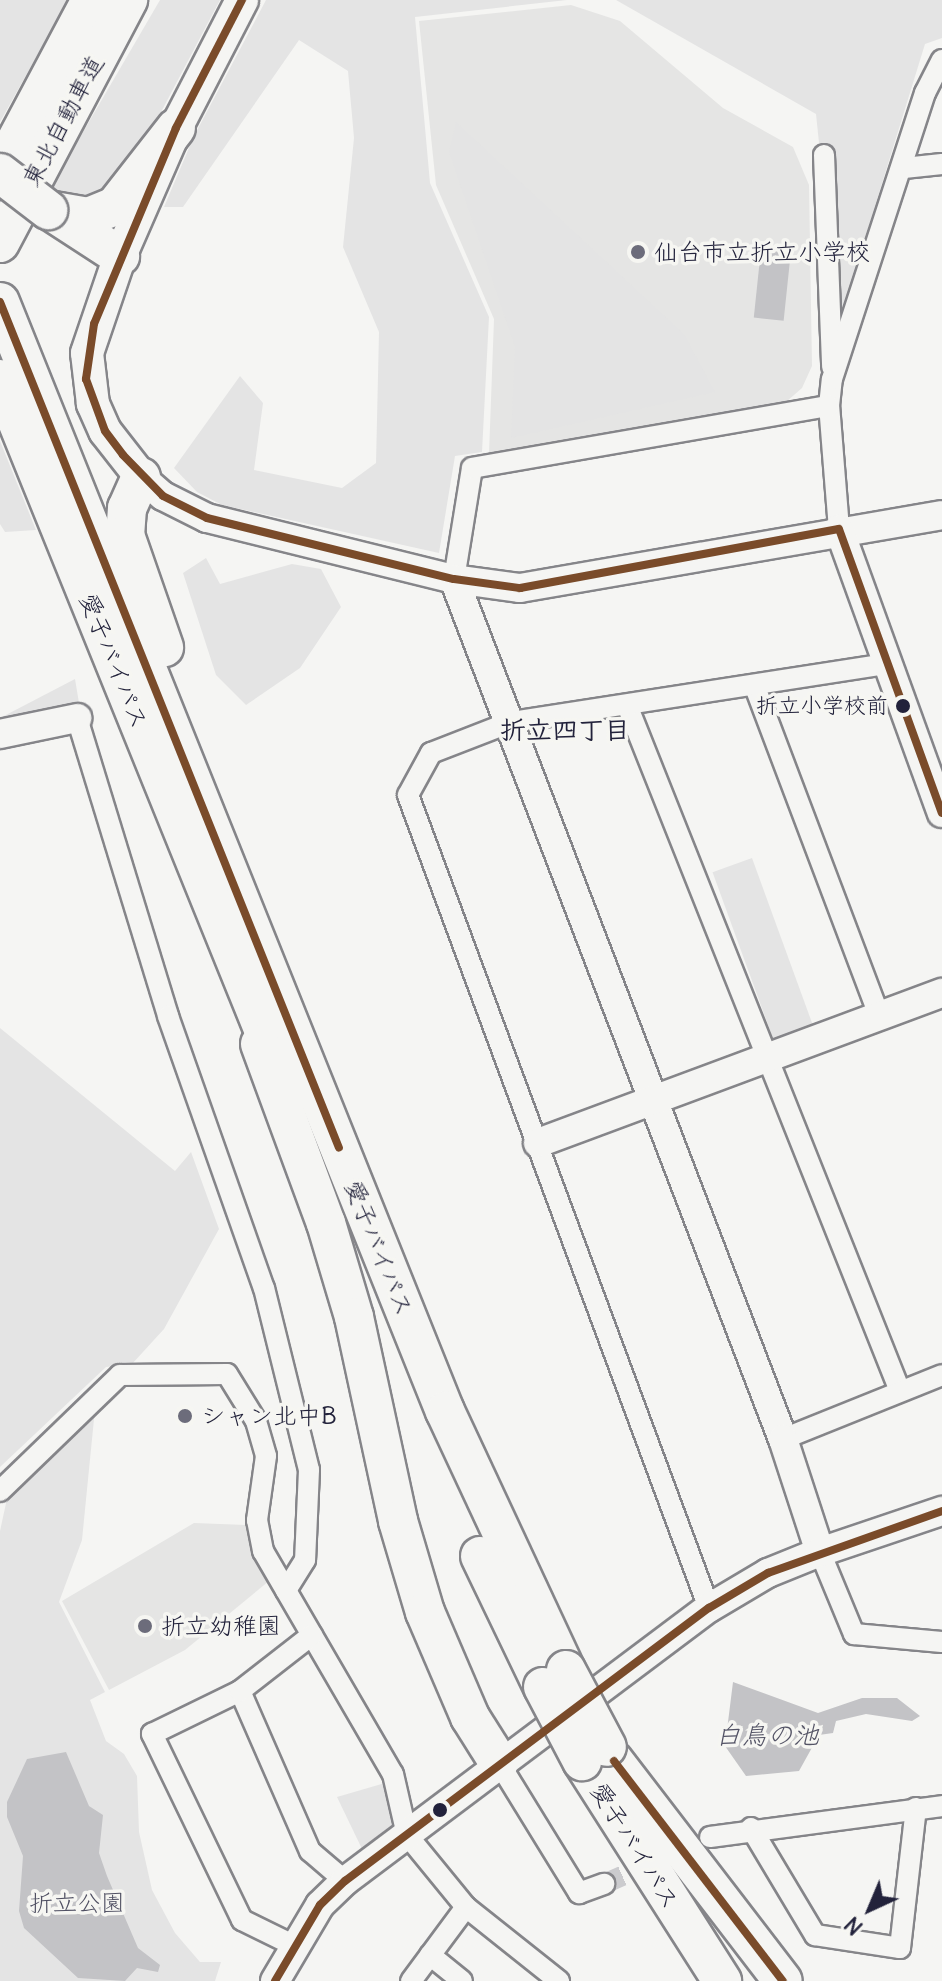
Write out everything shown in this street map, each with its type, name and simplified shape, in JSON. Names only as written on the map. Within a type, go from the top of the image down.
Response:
[{"type":"highway","name":"東北自動車道","points":[[0,172],[91,0]]},
{"type":"highway","name":"東北自動車道","points":[[0,243],[128,0]]},
{"type":"highway","points":[[48,210],[88,217],[115,206],[138,183],[176,128]]},
{"type":"highway","points":[[0,172],[48,210],[120,256]]},
{"type":"highway","name":"愛子バイパス","points":[[0,302],[554,1678]]},
{"type":"highway","name":"愛子バイパス","points":[[0,379],[422,1421],[554,1678],[601,1757],[755,1981]]},
{"type":"highway","points":[[141,477],[127,508],[125,535],[234,856],[313,1058],[339,1148]]},
{"type":"highway","points":[[181,826],[326,1223],[425,1612],[470,1717],[499,1763]]},
{"type":"highway","points":[[601,1757],[783,1981]]},
{"type":"highway","name":"愛子バイパス","points":[[601,1757],[642,1861],[722,1981]]},
{"type":"highway","points":[[642,1861],[701,1981]]},
{"type":"main road","points":[[141,477],[105,431],[86,379],[94,324],[176,128],[242,0]]},
{"type":"street","points":[[832,379],[904,168],[925,93],[942,60]]},
{"type":"street","points":[[824,155],[832,379],[829,406],[839,529],[942,813]]},
{"type":"street","points":[[904,168],[942,164]]},
{"type":"street","points":[[829,406],[472,468],[454,579],[783,1439],[820,1552],[854,1634],[942,1642]]},
{"type":"street","points":[[141,477],[163,496],[207,518],[454,579],[520,588],[839,529],[942,515]]},
{"type":"street","points":[[709,1608],[408,795],[431,753],[511,722],[755,687],[887,664]]},
{"type":"street","points":[[755,687],[879,1016]]},
{"type":"street","points":[[627,705],[900,1391]]},
{"type":"street","points":[[0,734],[77,718],[168,1016],[264,1288],[305,1455],[305,1560],[286,1590]]},
{"type":"street","points":[[538,1143],[942,993]]},
{"type":"street","points":[[0,1491],[120,1375],[227,1374],[256,1421],[266,1456],[257,1520],[263,1551],[393,1774],[407,1835],[466,1907],[559,1981]]},
{"type":"street","points":[[783,1439],[942,1375]]},
{"type":"street","points":[[282,1978],[295,1946],[320,1905],[345,1881],[709,1608],[768,1573],[942,1511]]},
{"type":"street","points":[[295,1946],[242,1920],[152,1734],[240,1691],[312,1635]]},
{"type":"street","points":[[240,1691],[310,1851],[345,1881]]},
{"type":"street","points":[[499,1763],[579,1893],[604,1884]]},
{"type":"street","points":[[710,1837],[751,1828],[942,1806]]},
{"type":"street","points":[[751,1828],[815,1935],[900,1948],[916,1808]]},
{"type":"street","points":[[411,1981],[466,1907]]},
{"type":"street","points":[[430,1955],[462,1981]]},
{"type":"shaded area","name":"仙台市立折立小学校","points":[[571,5],[620,21],[723,108],[793,147],[809,185],[812,366],[802,388],[786,402],[489,454],[494,319],[436,185],[419,21]]},
{"type":"shaded area","name":"折立幼稚園","points":[[194,1523],[246,1525],[269,1581],[185,1650],[109,1690],[62,1601]]},
{"type":"green space","points":[[0,0],[68,0],[0,122]]},
{"type":"green space","points":[[160,0],[220,0],[130,171],[103,196],[71,205],[48,192]]},
{"type":"green space","points":[[266,0],[567,0],[415,17],[430,183],[489,317],[482,452],[455,456],[439,553],[222,505],[197,492],[174,468],[240,376],[263,403],[254,470],[342,488],[376,463],[379,332],[343,247],[354,138],[348,71],[299,40],[183,207],[164,207],[194,136]]},
{"type":"green space","points":[[616,0],[942,0],[942,38],[925,44],[838,326],[816,114]]},
{"type":"green space","points":[[456,122],[684,334],[715,392],[511,438],[515,347],[449,152]]},
{"type":"green space","points":[[0,441],[36,530],[5,532],[0,524]]},
{"type":"green space","points":[[206,558],[220,584],[292,564],[321,569],[341,607],[300,668],[246,705],[216,675],[183,573]]},
{"type":"green space","points":[[75,679],[79,703],[63,712],[8,723],[2,717]]},
{"type":"green space","points":[[752,858],[813,1025],[773,1040],[713,872]]},
{"type":"green space","points":[[0,1028],[175,1171],[191,1152],[219,1229],[164,1329],[132,1364],[106,1367],[0,1467]]},
{"type":"green space","name":"折立公園","points":[[95,1409],[82,1540],[59,1602],[105,1692],[90,1700],[106,1741],[124,1754],[137,1776],[139,1832],[152,1890],[175,1933],[200,1962],[221,1962],[215,1981],[0,1981],[0,1531],[8,1494]]},
{"type":"green space","points":[[385,1783],[395,1825],[363,1851],[337,1797]]},
{"type":"water","points":[[761,249],[791,252],[784,321],[754,318]]},
{"type":"water","name":"白鳥の池","points":[[733,1682],[818,1713],[862,1698],[897,1698],[920,1716],[912,1721],[866,1714],[836,1721],[833,1733],[819,1735],[799,1771],[746,1776],[725,1746]]},
{"type":"water","points":[[66,1752],[89,1806],[103,1815],[99,1853],[107,1876],[138,1948],[160,1965],[158,1972],[137,1968],[125,1981],[78,1978],[24,1928],[19,1911],[23,1856],[7,1817],[7,1802],[27,1759]]},
{"type":"tunnel","points":[[604,1884],[656,1861]]},
{"type":"transit line","points":[[242,0],[176,128],[94,324],[86,379],[105,431],[123,455],[163,496],[207,518],[454,579],[520,588],[839,529],[942,813]]},
{"type":"transit line","points":[[0,302],[339,1148]]},
{"type":"transit line","points":[[275,1981],[320,1905],[345,1881],[709,1608],[768,1573],[942,1511]]},
{"type":"transit line","points":[[614,1761],[783,1981]]},
{"type":"place","name":"仙台市立折立小学校","points":[[638,252]]},
{"type":"place","name":"折立小学校前","points":[[903,706]]},
{"type":"place","name":"シャン北中B","points":[[185,1416]]},
{"type":"place","name":"折立幼稚園","points":[[145,1626]]},
{"type":"district","name":"折立四丁目","points":[[565,730]]}]
